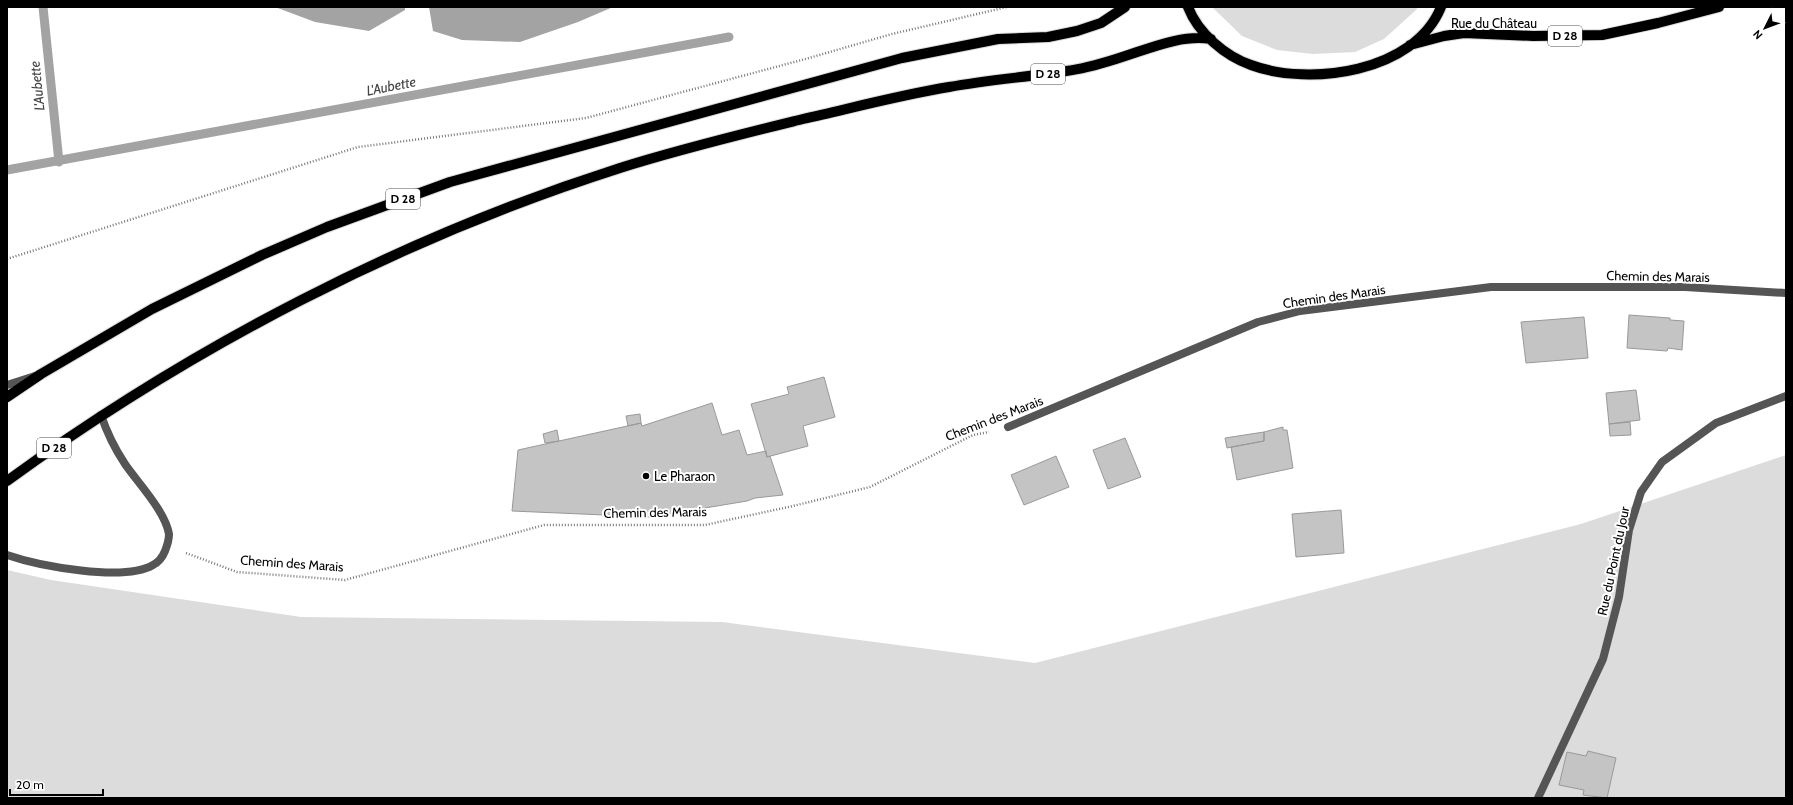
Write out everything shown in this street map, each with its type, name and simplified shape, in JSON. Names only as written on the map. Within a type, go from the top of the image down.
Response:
[{"type":"main road","name":"D 28","points":[[7,397],[41,374],[152,309],[262,255],[327,227],[450,182],[842,73],[958,46],[998,39],[1048,37],[1077,31],[1101,23],[1125,7]]},
{"type":"main road","points":[[1188,7],[1201,28],[1211,39],[1232,56],[1251,65],[1293,74],[1322,74],[1352,70],[1379,63],[1403,51],[1410,45],[1423,33],[1441,7]]},
{"type":"main road","name":"Rue du Château","points":[[1410,45],[1444,36],[1464,34],[1533,36],[1602,35],[1658,23],[1719,7]]},
{"type":"main road","name":"D 28","points":[[7,481],[101,415],[218,345],[291,305],[386,259],[493,213],[626,166],[714,141],[828,113],[882,100],[950,87],[1082,69],[1182,40],[1201,38],[1211,39]]},
{"type":"street","name":"Chemin des Marais","points":[[1008,427],[1258,322],[1300,311],[1492,287],[1685,287],[1786,293]]},
{"type":"street","points":[[7,385],[41,374]]},
{"type":"street","name":"Rue du Point du Jour","points":[[1538,798],[1602,659],[1619,597],[1629,530],[1641,492],[1662,462],[1716,423],[1786,396]]},
{"type":"street","points":[[7,555],[46,565],[111,573],[139,570],[154,565],[162,557],[167,547],[169,534],[158,508],[121,457],[106,430],[101,415]]},
{"type":"path","points":[[7,259],[358,147],[586,118],[892,34],[1007,7]]},
{"type":"path","name":"Chemin des Marais","points":[[167,547],[238,572],[345,580],[544,525],[705,525],[793,506],[870,486],[973,436],[1008,427]]},
{"type":"shaded area","points":[[275,7],[405,7],[405,10],[369,31],[315,22]]},
{"type":"shaded area","points":[[429,7],[613,7],[578,22],[520,42],[462,40],[433,31]]},
{"type":"shaded area","points":[[1212,7],[1418,7],[1384,39],[1355,52],[1313,54],[1277,50],[1242,36]]},
{"type":"shaded area","points":[[1786,455],[1786,798],[7,798],[7,570],[51,580],[301,617],[722,622],[1035,663],[1581,524]]},
{"type":"building","points":[[1629,315],[1670,318],[1670,320],[1684,321],[1682,350],[1668,348],[1667,351],[1627,348]]},
{"type":"building","points":[[1584,317],[1588,358],[1526,363],[1521,322]]},
{"type":"building","points":[[824,377],[835,417],[803,426],[808,446],[767,457],[751,404],[789,394],[787,387]]},
{"type":"building","points":[[1636,390],[1640,420],[1609,424],[1606,393]]},
{"type":"building","name":"Le Pharaon","points":[[712,403],[722,435],[739,430],[747,455],[766,451],[767,457],[770,456],[783,495],[755,498],[747,501],[651,517],[512,511],[518,450],[641,423],[642,426]]},
{"type":"building","points":[[640,414],[641,423],[628,426],[626,416]]},
{"type":"building","points":[[1630,422],[1631,435],[1610,436],[1609,424]]},
{"type":"building","points":[[1283,427],[1283,430],[1287,430],[1293,468],[1237,480],[1231,447],[1264,441],[1264,432]]},
{"type":"building","points":[[557,430],[559,441],[545,443],[543,434]]},
{"type":"building","points":[[1264,432],[1264,441],[1227,448],[1225,438]]},
{"type":"building","points":[[1125,438],[1141,477],[1108,489],[1093,450]]},
{"type":"building","points":[[1056,456],[1069,487],[1024,505],[1011,475]]},
{"type":"building","points":[[1341,510],[1344,553],[1296,557],[1292,514]]},
{"type":"building","points":[[1588,751],[1616,758],[1607,798],[1583,795],[1584,790],[1559,785],[1567,752],[1586,756]]},
{"type":"waterway","name":"L'Aubette","points":[[43,7],[59,162]]},
{"type":"waterway","name":"L'Aubette","points":[[7,170],[729,37]]},
{"type":"place","name":"Le Pharaon","points":[[646,476]]}]
